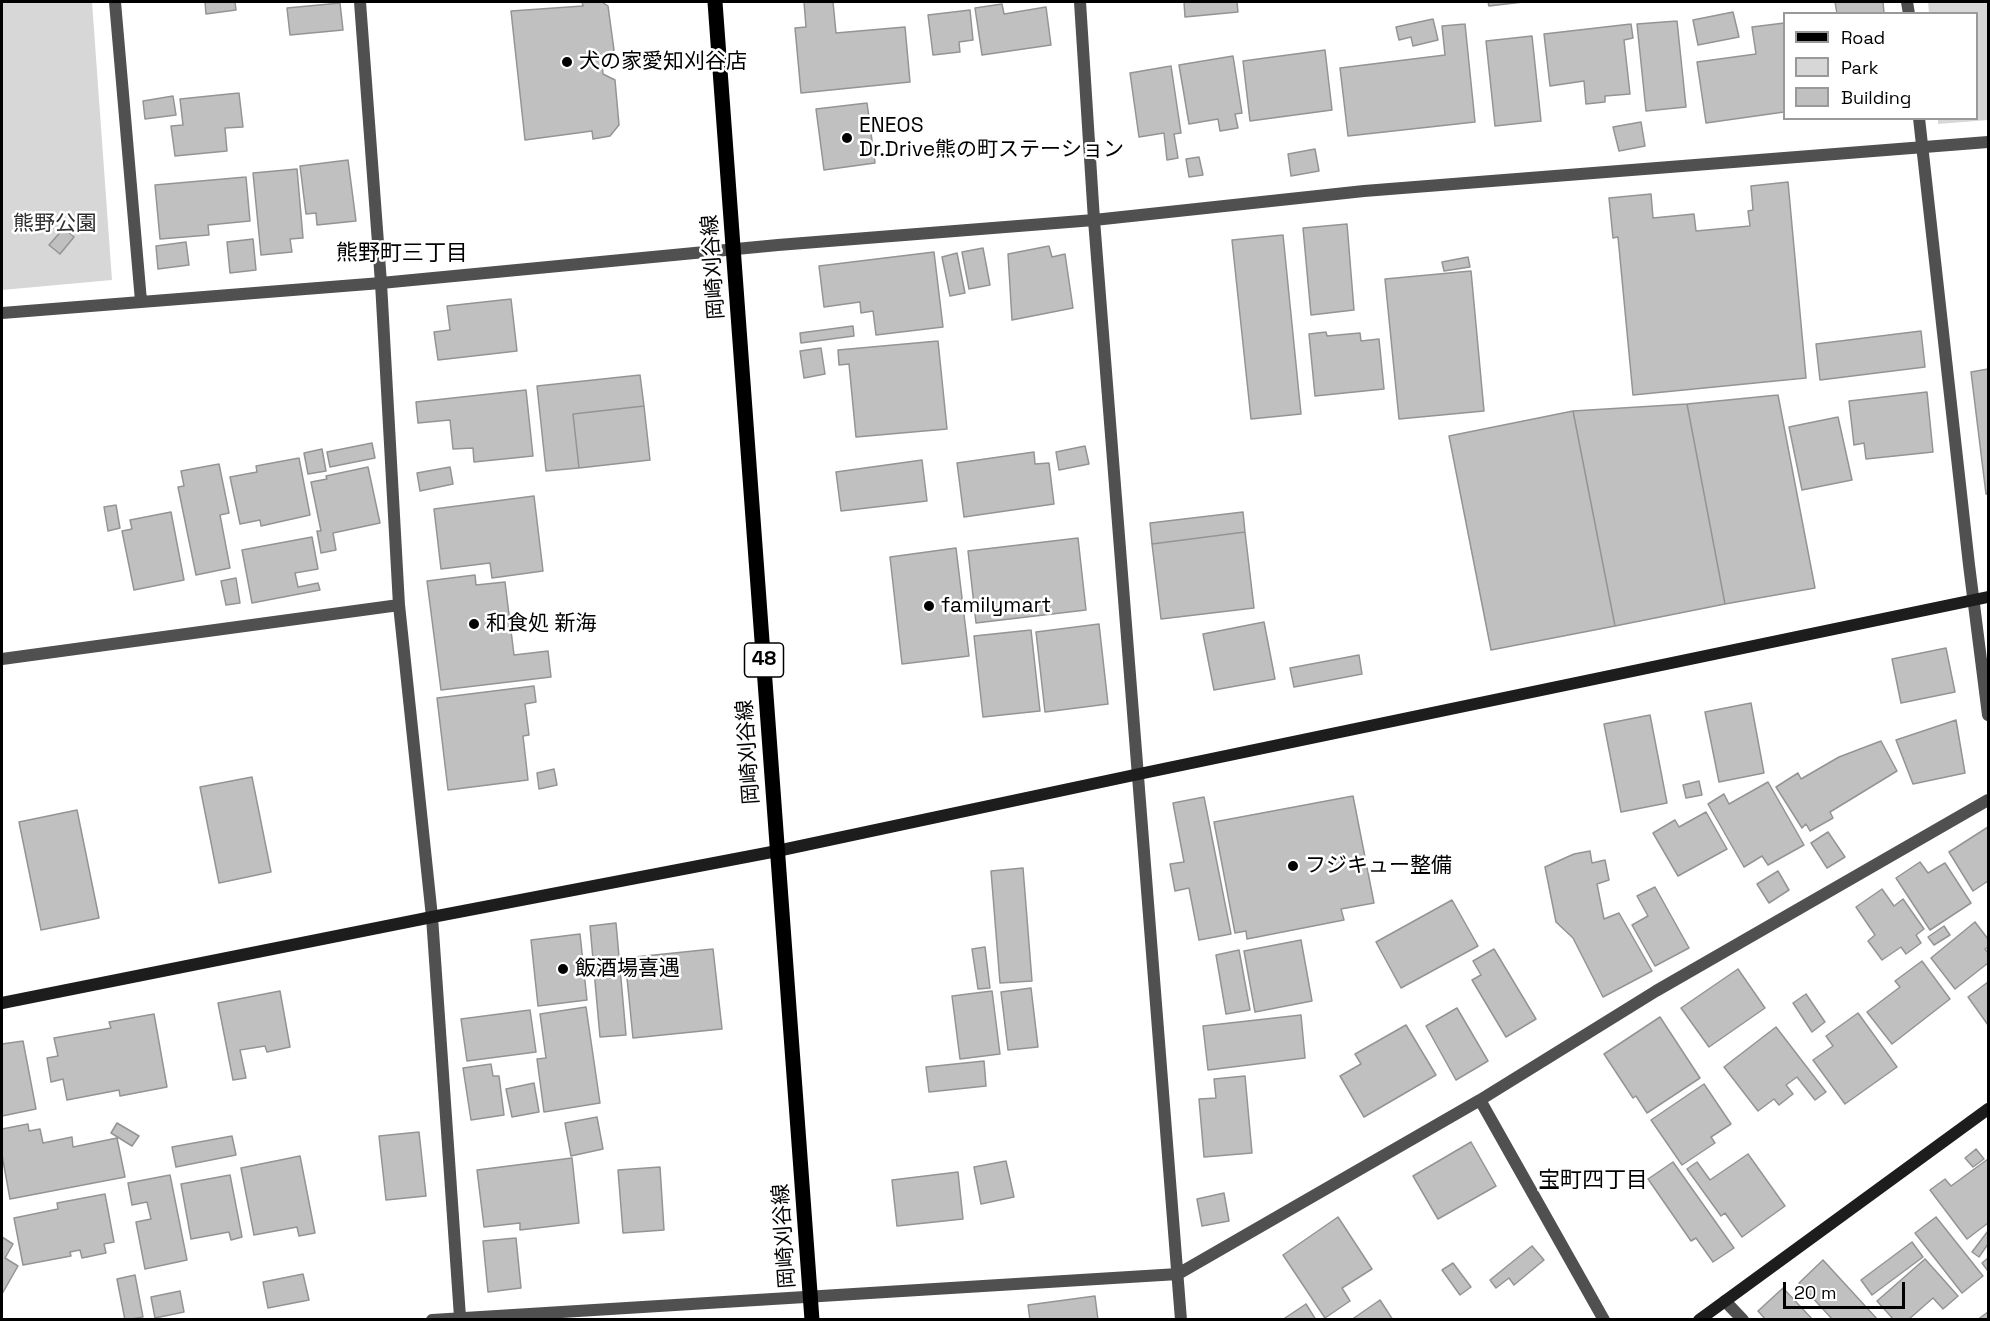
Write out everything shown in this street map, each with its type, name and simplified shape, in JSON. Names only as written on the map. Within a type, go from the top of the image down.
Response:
[{"type":"main road","name":"岡崎刈谷線","points":[[715,2],[812,1320]]},
{"type":"street","points":[[116,2],[141,301]]},
{"type":"street","points":[[360,2],[381,283],[399,605],[432,916],[460,1317]]},
{"type":"street","points":[[1080,2],[1181,1320]]},
{"type":"street","points":[[1919,120],[1989,715]]},
{"type":"street","points":[[2,313],[381,283],[734,250],[1095,220],[1364,191],[1989,142]]},
{"type":"street","points":[[2,1003],[432,916],[777,851],[1989,597]]},
{"type":"street","points":[[2,659],[399,605]]},
{"type":"street","points":[[432,1320],[1178,1274],[1480,1100],[1656,991],[1989,800]]},
{"type":"street","points":[[1480,1100],[1604,1320]]},
{"type":"street","points":[[1699,1320],[1989,1109]]},
{"type":"street","points":[[1725,1301],[1743,1320]]},
{"type":"green space","name":"熊野公園","points":[[2,2],[92,2],[112,280],[2,290]]},
{"type":"green space","points":[[1928,2],[1988,2],[1988,120],[1938,124],[1938,120],[1978,120],[1978,12],[1929,12]]},
{"type":"building","points":[[205,2],[235,2],[236,10],[206,14]]},
{"type":"building","points":[[582,2],[602,2],[608,6],[614,50],[602,63],[603,74],[615,80],[619,125],[610,136],[593,139],[592,131],[525,140],[511,11],[583,6]]},
{"type":"building","points":[[804,2],[833,2],[836,33],[905,27],[910,82],[801,93],[795,28],[806,27]]},
{"type":"building","points":[[1184,2],[1237,2],[1238,12],[1185,17]]},
{"type":"building","points":[[1488,2],[1523,2],[1489,6]]},
{"type":"building","points":[[1835,2],[1883,2],[1884,12],[1837,12]]},
{"type":"building","points":[[340,3],[343,30],[290,35],[287,8]]},
{"type":"building","points":[[1002,4],[1004,14],[1046,7],[1051,45],[982,55],[975,8]]},
{"type":"building","points":[[970,10],[973,40],[959,42],[960,52],[933,55],[928,15]]},
{"type":"building","points":[[1733,12],[1739,37],[1698,45],[1693,20]]},
{"type":"building","points":[[1433,19],[1438,40],[1413,46],[1411,37],[1399,40],[1396,27]]},
{"type":"building","points":[[1677,21],[1686,107],[1646,111],[1637,24]]},
{"type":"building","points":[[1783,23],[1783,112],[1706,123],[1697,62],[1756,54],[1752,27]]},
{"type":"building","points":[[1465,24],[1475,122],[1348,136],[1340,68],[1445,55],[1442,26]]},
{"type":"building","points":[[1631,24],[1633,38],[1624,40],[1630,94],[1605,96],[1605,102],[1586,104],[1584,81],[1550,86],[1544,34]]},
{"type":"building","points":[[1532,36],[1541,121],[1495,126],[1486,41]]},
{"type":"building","points":[[1325,50],[1332,110],[1250,121],[1243,61]]},
{"type":"building","points":[[1233,56],[1242,113],[1235,114],[1238,128],[1220,131],[1218,119],[1189,124],[1179,65]]},
{"type":"building","points":[[1171,66],[1181,133],[1174,134],[1178,158],[1167,160],[1164,133],[1139,137],[1130,73]]},
{"type":"building","points":[[239,93],[243,127],[225,128],[227,151],[175,156],[171,126],[183,125],[180,99]]},
{"type":"building","points":[[173,96],[176,115],[145,119],[143,101]]},
{"type":"building","points":[[867,103],[875,163],[824,170],[816,109]]},
{"type":"building","points":[[1641,122],[1645,146],[1619,151],[1613,127]]},
{"type":"building","points":[[1315,149],[1319,171],[1291,176],[1288,154]]},
{"type":"building","points":[[1199,157],[1203,175],[1189,177],[1186,159]]},
{"type":"building","points":[[348,160],[356,221],[317,225],[316,213],[306,214],[300,166]]},
{"type":"building","points":[[297,169],[303,238],[290,239],[292,252],[261,255],[253,173]]},
{"type":"building","points":[[246,177],[250,221],[208,225],[209,235],[160,239],[155,185]]},
{"type":"building","points":[[1788,182],[1806,378],[1633,395],[1618,237],[1613,238],[1609,198],[1651,194],[1653,218],[1694,214],[1696,231],[1750,226],[1748,211],[1753,210],[1751,186]]},
{"type":"building","points":[[1347,224],[1354,310],[1311,315],[1303,228]]},
{"type":"building","points":[[64,228],[74,237],[60,254],[49,245]]},
{"type":"building","points":[[1283,235],[1301,414],[1251,419],[1232,240]]},
{"type":"building","points":[[253,239],[256,270],[230,273],[227,242]]},
{"type":"building","points":[[186,242],[189,265],[158,269],[156,246]]},
{"type":"building","points":[[1049,246],[1052,257],[1065,254],[1073,308],[1012,320],[1008,254]]},
{"type":"building","points":[[983,248],[990,285],[969,289],[962,252]]},
{"type":"building","points":[[934,252],[943,327],[876,335],[873,311],[861,313],[860,302],[824,307],[819,266]]},
{"type":"building","points":[[957,253],[965,293],[950,296],[942,257]]},
{"type":"building","points":[[1468,257],[1470,267],[1444,271],[1442,262]]},
{"type":"building","points":[[1471,271],[1484,411],[1399,419],[1385,279]]},
{"type":"building","points":[[511,299],[517,351],[438,360],[434,332],[450,330],[447,306]]},
{"type":"building","points":[[853,326],[854,336],[801,343],[800,333]]},
{"type":"building","points":[[1921,331],[1925,367],[1820,380],[1816,344]]},
{"type":"building","points":[[1326,332],[1327,336],[1360,333],[1361,341],[1379,339],[1384,389],[1315,396],[1309,334]]},
{"type":"building","points":[[938,341],[947,429],[856,437],[849,364],[839,365],[838,350]]},
{"type":"building","points":[[821,348],[825,374],[804,378],[800,351]]},
{"type":"building","points":[[1988,369],[1988,494],[1986,494],[1971,372]]},
{"type":"building","points":[[640,375],[644,406],[573,414],[579,468],[546,471],[537,386]]},
{"type":"building","points":[[526,390],[533,456],[474,462],[473,448],[453,449],[450,420],[418,423],[416,402]]},
{"type":"building","points":[[1927,392],[1933,452],[1866,459],[1864,443],[1854,445],[1849,401]]},
{"type":"building","points":[[1778,395],[1815,588],[1725,604],[1687,404]]},
{"type":"building","points":[[1687,404],[1725,604],[1615,626],[1573,411]]},
{"type":"building","points":[[644,406],[650,460],[579,468],[573,414]]},
{"type":"building","points":[[1573,411],[1615,626],[1491,650],[1449,436]]},
{"type":"building","points":[[1838,417],[1852,480],[1802,490],[1789,427]]},
{"type":"building","points":[[372,443],[375,458],[330,467],[327,452]]},
{"type":"building","points":[[1085,446],[1089,464],[1059,470],[1056,452]]},
{"type":"building","points":[[322,449],[326,471],[308,474],[304,453]]},
{"type":"building","points":[[1034,452],[1035,464],[1049,463],[1054,504],[964,517],[957,463]]},
{"type":"building","points":[[299,458],[310,515],[261,526],[260,520],[240,524],[230,477],[257,472],[256,466]]},
{"type":"building","points":[[922,460],[927,501],[841,511],[836,472]]},
{"type":"building","points":[[219,464],[229,513],[220,515],[230,568],[196,575],[178,487],[184,486],[181,471]]},
{"type":"building","points":[[368,467],[380,523],[333,533],[336,550],[321,553],[317,531],[321,531],[311,482],[327,479],[326,476]]},
{"type":"building","points":[[450,467],[453,484],[420,491],[417,473]]},
{"type":"building","points":[[534,496],[543,571],[492,578],[490,563],[441,569],[434,509]]},
{"type":"building","points":[[116,505],[120,528],[108,531],[104,507]]},
{"type":"building","points":[[171,512],[184,580],[134,590],[122,531],[132,529],[130,520]]},
{"type":"building","points":[[1243,512],[1245,532],[1152,544],[1150,523]]},
{"type":"building","points":[[1245,532],[1254,608],[1161,619],[1152,544]]},
{"type":"building","points":[[312,537],[318,569],[295,573],[298,587],[318,583],[320,590],[252,603],[242,550]]},
{"type":"building","points":[[1078,538],[1086,610],[976,623],[968,551]]},
{"type":"building","name":"familymart","points":[[956,548],[969,656],[902,664],[890,557]]},
{"type":"building","points":[[475,575],[476,585],[505,582],[514,655],[548,651],[551,677],[441,690],[427,581]]},
{"type":"building","points":[[236,578],[240,603],[226,605],[221,581]]},
{"type":"building","points":[[1264,622],[1275,679],[1214,690],[1203,634]]},
{"type":"building","points":[[1099,624],[1108,704],[1045,712],[1036,632]]},
{"type":"building","points":[[1031,630],[1040,711],[983,717],[974,636]]},
{"type":"building","points":[[1946,648],[1955,692],[1901,703],[1892,659]]},
{"type":"building","points":[[1359,655],[1362,674],[1294,687],[1290,668]]},
{"type":"building","points":[[534,686],[536,702],[525,704],[529,735],[523,736],[528,780],[448,790],[437,698]]},
{"type":"building","points":[[1751,703],[1764,773],[1719,782],[1705,712]]},
{"type":"building","points":[[1650,715],[1667,803],[1621,812],[1604,724]]},
{"type":"building","points":[[1956,720],[1965,773],[1913,784],[1896,740]]},
{"type":"building","points":[[1881,741],[1897,771],[1830,812],[1833,818],[1810,831],[1806,824],[1802,828],[1776,787],[1798,773],[1801,779],[1839,757]]},
{"type":"building","points":[[554,769],[557,785],[539,789],[537,773]]},
{"type":"building","points":[[252,777],[271,872],[219,883],[200,787]]},
{"type":"building","points":[[1699,781],[1702,795],[1686,798],[1683,785]]},
{"type":"building","points":[[1768,782],[1804,845],[1768,865],[1762,856],[1744,867],[1708,804],[1724,794],[1729,804]]},
{"type":"building","points":[[1353,796],[1374,903],[1341,909],[1344,920],[1247,939],[1246,931],[1235,933],[1214,822]]},
{"type":"building","points":[[1204,797],[1231,934],[1199,940],[1189,888],[1175,891],[1170,864],[1184,862],[1173,803]]},
{"type":"building","points":[[77,810],[99,918],[41,930],[19,822]]},
{"type":"building","points":[[1706,812],[1727,849],[1678,876],[1653,833],[1675,820],[1679,827]]},
{"type":"building","points":[[1988,827],[1988,881],[1973,891],[1949,852]]},
{"type":"building","points":[[1828,832],[1845,857],[1827,868],[1811,843]]},
{"type":"building","points":[[1590,851],[1592,863],[1605,860],[1609,880],[1597,884],[1604,919],[1619,913],[1652,971],[1603,997],[1573,938],[1556,922],[1545,867],[1574,854]]},
{"type":"building","points":[[1920,862],[1928,873],[1945,863],[1971,903],[1930,930],[1896,878]]},
{"type":"building","points":[[1023,868],[1032,981],[1000,983],[991,871]]},
{"type":"building","points":[[1778,871],[1789,890],[1769,903],[1757,884]]},
{"type":"building","points":[[1655,887],[1689,948],[1655,966],[1632,925],[1648,916],[1637,896]]},
{"type":"building","points":[[1882,889],[1894,906],[1903,899],[1924,929],[1916,935],[1921,943],[1906,954],[1901,947],[1882,960],[1868,941],[1875,935],[1856,907]]},
{"type":"building","points":[[1452,900],[1478,946],[1401,988],[1376,942]]},
{"type":"building","points":[[1975,922],[1988,939],[1988,947],[1985,949],[1988,953],[1988,963],[1955,989],[1931,958]]},
{"type":"building","points":[[616,923],[626,1035],[600,1037],[590,926]]},
{"type":"building","points":[[1944,926],[1950,935],[1934,945],[1928,937]]},
{"type":"building","points":[[580,934],[587,1000],[538,1006],[531,940]]},
{"type":"building","points":[[1301,940],[1312,1001],[1255,1012],[1244,951]]},
{"type":"building","points":[[985,947],[990,988],[978,989],[972,949]]},
{"type":"building","points":[[713,949],[722,1029],[633,1038],[625,958]]},
{"type":"building","points":[[1494,949],[1536,1019],[1506,1037],[1472,980],[1481,975],[1473,961]]},
{"type":"building","points":[[1239,950],[1250,1010],[1226,1014],[1216,955]]},
{"type":"building","points":[[1922,961],[1950,999],[1892,1044],[1867,1012],[1900,987],[1895,981]]},
{"type":"building","points":[[1738,969],[1765,1008],[1709,1047],[1681,1008]]},
{"type":"building","points":[[1988,982],[1988,1025],[1968,997]]},
{"type":"building","points":[[1031,988],[1038,1047],[1008,1050],[1001,992]]},
{"type":"building","points":[[280,991],[290,1047],[267,1052],[265,1046],[240,1050],[246,1078],[233,1080],[218,1003]]},
{"type":"building","points":[[992,991],[1000,1054],[960,1059],[952,996]]},
{"type":"building","points":[[1806,994],[1825,1022],[1812,1032],[1793,1003]]},
{"type":"building","points":[[586,1007],[600,1103],[544,1112],[537,1059],[546,1058],[540,1014]]},
{"type":"building","points":[[1457,1008],[1488,1061],[1456,1080],[1426,1026]]},
{"type":"building","points":[[530,1010],[536,1052],[467,1061],[461,1019]]},
{"type":"building","points":[[1858,1013],[1897,1067],[1845,1104],[1813,1060],[1833,1046],[1826,1036]]},
{"type":"building","points":[[154,1014],[167,1087],[120,1096],[119,1090],[67,1100],[63,1079],[51,1082],[47,1058],[58,1056],[54,1038],[111,1028],[109,1022]]},
{"type":"building","points":[[1301,1015],[1305,1058],[1208,1070],[1203,1026]]},
{"type":"building","points":[[1660,1017],[1700,1078],[1647,1113],[1636,1096],[1633,1098],[1604,1054]]},
{"type":"building","points":[[1406,1025],[1436,1075],[1364,1117],[1340,1076],[1361,1064],[1355,1054]]},
{"type":"building","points":[[1776,1027],[1826,1092],[1815,1100],[1797,1077],[1786,1085],[1793,1094],[1779,1105],[1774,1099],[1758,1111],[1724,1067]]},
{"type":"building","points":[[23,1041],[36,1109],[2,1116],[2,1044]]},
{"type":"building","points":[[984,1061],[986,1086],[929,1092],[926,1067]]},
{"type":"building","points":[[491,1064],[493,1076],[499,1076],[504,1115],[471,1120],[463,1068]]},
{"type":"building","points":[[1245,1076],[1252,1153],[1204,1157],[1199,1099],[1216,1098],[1214,1079]]},
{"type":"building","points":[[534,1083],[539,1112],[512,1117],[506,1089]]},
{"type":"building","points":[[1704,1084],[1731,1124],[1711,1137],[1715,1143],[1682,1165],[1651,1120]]},
{"type":"building","points":[[597,1117],[603,1149],[571,1156],[565,1123]]},
{"type":"building","points":[[117,1123],[139,1136],[132,1146],[111,1133]]},
{"type":"building","points":[[28,1124],[29,1131],[40,1129],[43,1143],[72,1137],[73,1147],[117,1138],[125,1177],[10,1199],[2,1155],[2,1129]]},
{"type":"building","points":[[419,1132],[426,1196],[386,1200],[379,1136]]},
{"type":"building","points":[[232,1136],[236,1155],[176,1167],[172,1147]]},
{"type":"building","points":[[1471,1142],[1496,1186],[1438,1219],[1413,1176]]},
{"type":"building","points":[[1976,1149],[1984,1159],[1973,1167],[1965,1158]]},
{"type":"building","points":[[1748,1154],[1785,1206],[1742,1237],[1725,1213],[1721,1216],[1687,1169],[1697,1162],[1710,1180]]},
{"type":"building","points":[[300,1156],[315,1233],[299,1236],[297,1227],[254,1235],[241,1168]]},
{"type":"building","points":[[572,1158],[579,1223],[520,1230],[520,1223],[484,1227],[477,1170]]},
{"type":"building","points":[[1988,1159],[1988,1223],[1967,1239],[1930,1190],[1945,1179],[1951,1186]]},
{"type":"building","points":[[1006,1161],[1014,1197],[981,1204],[974,1167]]},
{"type":"building","points":[[1673,1162],[1734,1248],[1713,1262],[1696,1238],[1691,1241],[1648,1179]]},
{"type":"building","points":[[660,1167],[664,1230],[623,1233],[618,1170]]},
{"type":"building","points":[[958,1172],[963,1219],[897,1226],[892,1180]]},
{"type":"building","points":[[170,1175],[187,1260],[145,1269],[136,1222],[151,1219],[147,1202],[132,1205],[128,1183]]},
{"type":"building","points":[[230,1175],[242,1237],[231,1240],[229,1232],[191,1239],[181,1184]]},
{"type":"building","points":[[1224,1193],[1229,1221],[1202,1226],[1197,1199]]},
{"type":"building","points":[[105,1194],[114,1242],[104,1244],[106,1253],[82,1258],[80,1250],[70,1252],[71,1256],[23,1265],[14,1218],[58,1209],[57,1203]]},
{"type":"building","points":[[1338,1217],[1372,1269],[1342,1288],[1350,1301],[1325,1318],[1283,1255]]},
{"type":"building","points":[[1936,1217],[1983,1276],[1962,1293],[1915,1233]]},
{"type":"building","points":[[1988,1231],[1988,1244],[1979,1257],[1972,1252]]},
{"type":"building","points":[[2,1237],[13,1244],[5,1258],[18,1266],[2,1294]]},
{"type":"building","points":[[516,1238],[521,1288],[488,1292],[483,1241]]},
{"type":"building","points":[[1912,1242],[1923,1257],[1872,1295],[1861,1280]]},
{"type":"building","points":[[1532,1246],[1544,1260],[1514,1285],[1509,1278],[1496,1288],[1490,1280]]},
{"type":"building","points":[[1988,1258],[1988,1271],[1982,1263]]},
{"type":"building","points":[[1925,1259],[1958,1296],[1943,1309],[1933,1298],[1908,1320],[1894,1320],[1877,1301]]},
{"type":"building","points":[[1823,1260],[1878,1320],[1833,1320],[1799,1283]]},
{"type":"building","points":[[1453,1263],[1471,1287],[1460,1295],[1442,1270]]},
{"type":"building","points":[[303,1274],[309,1300],[268,1308],[263,1282]]},
{"type":"building","points":[[135,1275],[143,1317],[125,1320],[117,1279]]},
{"type":"building","points":[[1783,1288],[1813,1320],[1766,1320],[1758,1311]]},
{"type":"building","points":[[180,1291],[184,1312],[155,1318],[151,1297]]},
{"type":"building","points":[[1095,1296],[1098,1320],[1030,1320],[1028,1305]]},
{"type":"building","points":[[1380,1300],[1393,1320],[1351,1320]]},
{"type":"building","points":[[1306,1304],[1316,1320],[1282,1320]]},
{"type":"building","points":[[1988,1312],[1988,1320],[1977,1320]]},
{"type":"place","name":"犬の家愛知刈谷店","points":[[567,62]]},
{"type":"place","name":"ENEOS Dr.Drive熊の町ステーション","points":[[847,138]]},
{"type":"place","name":"familymart","points":[[929,606]]},
{"type":"place","name":"和食処 新海","points":[[474,624]]},
{"type":"place","name":"フジキュー整備","points":[[1293,866]]},
{"type":"place","name":"飯酒場喜遇","points":[[563,969]]},
{"type":"district","name":"熊野町三丁目","points":[[402,254]]},
{"type":"district","name":"宝町四丁目","points":[[1593,1181]]}]
